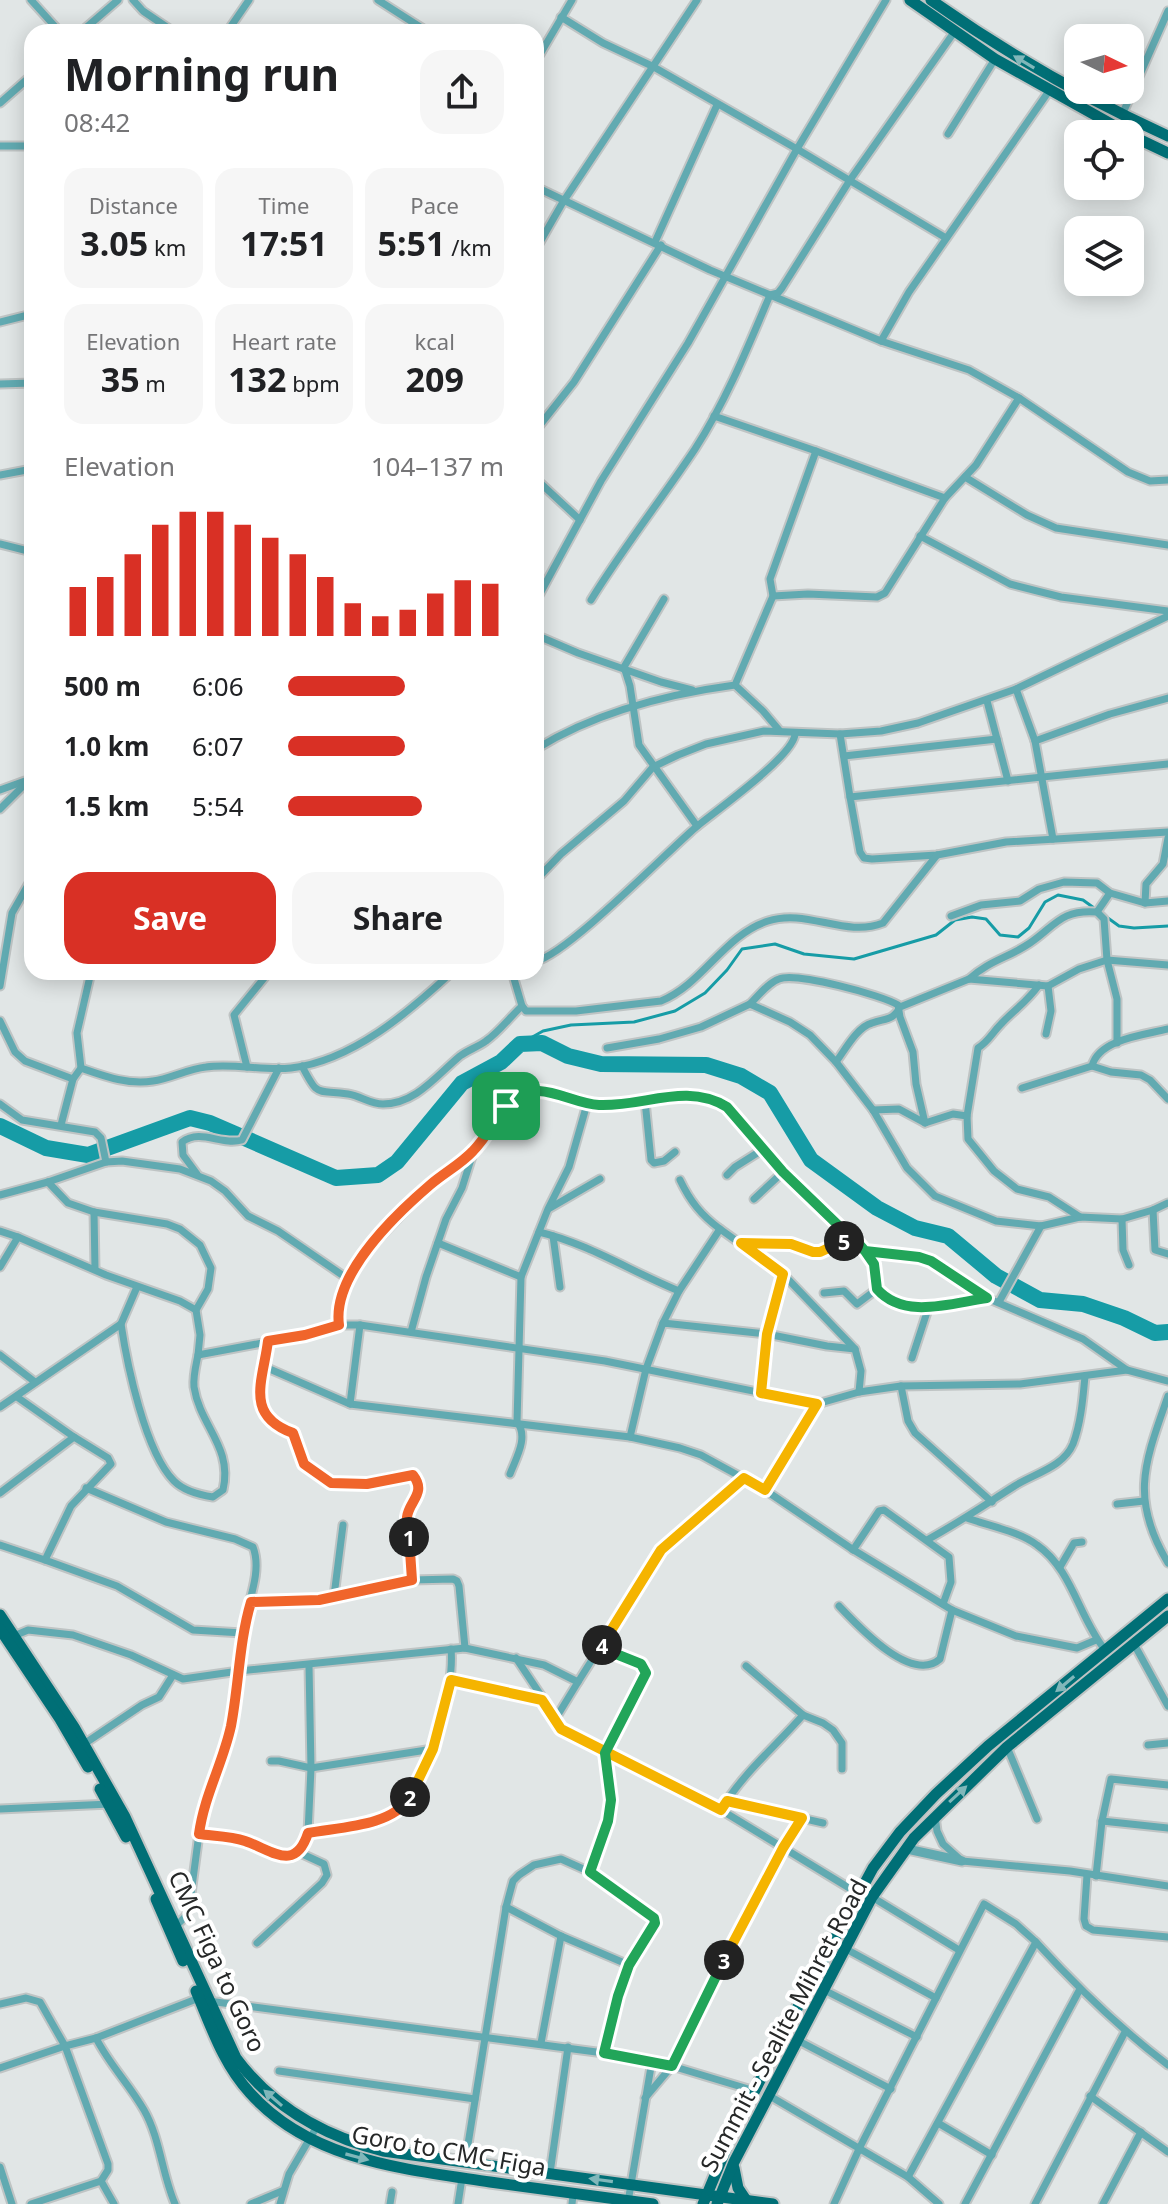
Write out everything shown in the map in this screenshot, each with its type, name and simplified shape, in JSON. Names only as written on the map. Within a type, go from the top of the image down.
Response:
[{"type":"main road","points":[[910,0],[995,59],[1103,120]]},
{"type":"main road","points":[[931,0],[1016,58],[1168,136]]},
{"type":"main road","points":[[1144,141],[1168,153]]},
{"type":"main road","points":[[705,2199],[755,2091],[859,1894],[873,1868],[900,1832],[988,1746],[1105,1650],[1159,1618],[1168,1599]]},
{"type":"main road","name":"CMC Figa to Goro","points":[[0,1615],[84,1744],[112,1804],[177,1925],[204,2004],[245,2070],[313,2133],[383,2151],[630,2184],[705,2199],[773,2204]]},
{"type":"main road","name":"Summit - Sealite Mihret Road","points":[[718,2200],[768,2095],[872,1897],[907,1849],[935,1816],[1007,1747],[1134,1644],[1159,1618]]},
{"type":"main road","points":[[0,1629],[112,1804],[204,2004]]},
{"type":"main road","name":"Goro to CMC Figa","points":[[313,2133],[350,2156],[573,2199],[653,2204]]},
{"type":"main road","points":[[734,2162],[735,2179],[746,2200]]},
{"type":"street","points":[[31,0],[53,24]]},
{"type":"street","points":[[92,24],[118,0]]},
{"type":"street","points":[[133,0],[162,24]]},
{"type":"street","points":[[232,24],[249,0]]},
{"type":"street","points":[[378,0],[416,24]]},
{"type":"street","points":[[544,47],[572,0]]},
{"type":"street","points":[[544,235],[697,0]]},
{"type":"street","points":[[544,586],[886,0]]},
{"type":"street","points":[[1122,115],[1168,11]]},
{"type":"street","points":[[561,17],[797,149],[946,238]]},
{"type":"street","points":[[770,295],[782,288],[850,180],[955,31]]},
{"type":"street","points":[[948,134],[995,59]]},
{"type":"street","points":[[0,103],[24,82]]},
{"type":"street","points":[[881,341],[909,292],[1049,91]]},
{"type":"street","points":[[544,421],[574,382],[658,244],[717,105]]},
{"type":"street","points":[[0,146],[24,146]]},
{"type":"street","points":[[544,191],[770,295],[881,341],[969,370],[1019,398],[1128,472],[1150,481],[1168,480]]},
{"type":"street","points":[[591,600],[696,447],[734,380],[770,295]]},
{"type":"street","points":[[0,322],[24,316]]},
{"type":"street","points":[[0,384],[24,383]]},
{"type":"street","points":[[773,596],[877,597],[885,593],[945,498],[976,465],[1019,398]]},
{"type":"street","points":[[714,416],[945,498]]},
{"type":"street","points":[[735,685],[773,596],[770,579],[816,451]]},
{"type":"street","points":[[0,475],[24,470]]},
{"type":"street","points":[[965,477],[1027,515],[1056,528],[1168,545]]},
{"type":"street","points":[[544,486],[580,520]]},
{"type":"street","points":[[920,536],[1010,584],[1061,597],[1168,614]]},
{"type":"street","points":[[0,544],[24,550]]},
{"type":"street","points":[[664,599],[624,667],[639,745],[697,826]]},
{"type":"street","points":[[544,872],[624,801],[653,767],[706,744],[740,735],[779,730],[795,734],[840,734],[881,731],[918,723],[1016,689],[1168,614]]},
{"type":"street","points":[[544,638],[578,653],[694,691]]},
{"type":"street","points":[[544,746],[632,707],[694,691],[735,685]]},
{"type":"street","points":[[735,685],[779,730]]},
{"type":"street","points":[[1016,689],[1035,741],[1053,839]]},
{"type":"street","points":[[1035,741],[1110,714],[1168,698]]},
{"type":"street","points":[[987,701],[1008,781]]},
{"type":"street","points":[[544,959],[577,935],[697,826],[788,749],[795,740],[795,734]]},
{"type":"street","points":[[840,734],[853,824],[864,858],[937,855],[1006,842],[1168,832]]},
{"type":"street","points":[[844,756],[997,739]]},
{"type":"street","points":[[850,797],[1168,764]]},
{"type":"street","points":[[0,790],[24,781]]},
{"type":"street","points":[[0,809],[24,785]]},
{"type":"street","points":[[1145,903],[1146,884],[1163,864],[1168,838]]},
{"type":"street","points":[[514,980],[526,1011],[576,1011],[661,1001],[673,996],[732,942],[766,921],[800,919],[856,929],[872,928],[888,919],[937,855]]},
{"type":"street","points":[[951,916],[981,905],[1020,901],[1039,889],[1064,882],[1097,883],[1110,893],[1145,903],[1168,901]]},
{"type":"street","points":[[0,986],[12,913],[24,892]]},
{"type":"street","points":[[1097,912],[1110,893]]},
{"type":"street","points":[[836,1062],[862,1029],[871,1023],[885,1021],[895,1015],[900,1007],[969,979],[984,965],[1029,944],[1062,917],[1082,911],[1097,912],[1104,919],[1107,960],[1117,999],[1117,1043]]},
{"type":"street","points":[[1080,1217],[1049,1197],[1017,1189],[994,1171],[969,1142],[967,1116],[978,1048],[1044,986],[1094,963],[1107,960],[1168,965]]},
{"type":"street","points":[[607,1048],[659,1039],[701,1027],[750,1004],[772,982],[782,977],[840,986],[900,1007]]},
{"type":"street","points":[[969,979],[1044,986]]},
{"type":"street","points":[[61,1125],[73,1079],[81,1068],[77,1033],[89,980]]},
{"type":"street","points":[[247,1067],[234,1015],[262,980]]},
{"type":"street","points":[[81,1068],[128,1082],[154,1081],[207,1066],[302,1066],[334,1055],[384,1027],[442,980]]},
{"type":"street","points":[[1044,986],[1051,1011],[1046,1034]]},
{"type":"street","points":[[750,1004],[810,1035],[836,1062],[873,1110],[907,1168],[935,1196],[996,1221],[1041,1226],[1080,1217],[1122,1219],[1168,1203]]},
{"type":"street","points":[[302,1066],[319,1092],[342,1093],[370,1102],[391,1103],[418,1093],[434,1082],[465,1053],[493,1035],[522,1006]]},
{"type":"street","points":[[900,1007],[900,1017],[913,1052],[925,1123]]},
{"type":"street","points":[[0,1021],[15,1052],[25,1061],[73,1079]]},
{"type":"street","points":[[1092,1066],[1094,1057],[1104,1049],[1168,1029]]},
{"type":"street","points":[[1022,1088],[1092,1066],[1111,1072],[1141,1075],[1168,1099]]},
{"type":"street","points":[[197,1175],[183,1155],[182,1142],[195,1136],[224,1142],[242,1140],[279,1068]]},
{"type":"street","points":[[339,1325],[339,1303],[348,1279],[367,1251],[429,1186],[474,1151],[506,1106],[516,1097],[539,1091],[587,1104],[612,1105],[683,1095],[717,1100],[727,1107],[783,1172],[853,1237],[874,1264],[877,1289],[893,1303],[905,1307],[929,1306],[987,1298]]},
{"type":"street","points":[[525,1093],[531,1112],[528,1126]]},
{"type":"street","points":[[645,1101],[651,1160],[654,1163],[664,1161],[675,1152]]},
{"type":"street","points":[[0,1104],[22,1120],[86,1129],[101,1138],[106,1162]]},
{"type":"street","points":[[510,1474],[523,1437],[517,1422],[521,1277],[548,1209],[569,1167],[587,1104]]},
{"type":"street","points":[[873,1110],[899,1109],[925,1123],[953,1114],[967,1116]]},
{"type":"street","points":[[727,1175],[762,1150]]},
{"type":"street","points":[[411,1332],[446,1219],[462,1188],[474,1151]]},
{"type":"street","points":[[0,1195],[106,1162],[168,1166],[197,1175],[225,1191],[248,1216],[278,1231],[348,1279]]},
{"type":"street","points":[[754,1199],[783,1172]]},
{"type":"street","points":[[548,1209],[600,1179]]},
{"type":"street","points":[[680,1180],[701,1214],[783,1274],[855,1349],[861,1371],[859,1392]]},
{"type":"street","points":[[48,1182],[68,1203],[94,1212],[167,1224],[180,1229],[200,1245],[211,1268],[208,1289],[196,1310],[200,1335],[194,1386],[198,1403],[226,1463],[223,1490],[213,1497],[182,1487],[167,1472],[144,1421],[126,1356],[121,1324],[137,1287]]},
{"type":"street","points":[[1153,1210],[1155,1250],[1168,1254]]},
{"type":"street","points":[[94,1212],[95,1269]]},
{"type":"street","points":[[1122,1219],[1123,1250],[1129,1265]]},
{"type":"street","points":[[999,1302],[1041,1226]]},
{"type":"street","points":[[630,1437],[646,1369],[663,1323],[679,1291],[720,1229]]},
{"type":"street","points":[[0,1231],[196,1310]]},
{"type":"street","points":[[539,1232],[592,1250],[679,1291]]},
{"type":"street","points":[[553,1236],[560,1287]]},
{"type":"street","points":[[0,1267],[18,1237]]},
{"type":"street","points":[[741,1243],[791,1244],[820,1252],[853,1237]]},
{"type":"street","points":[[438,1243],[521,1277]]},
{"type":"street","points":[[865,1251],[931,1261],[987,1298],[1083,1339],[1127,1370],[1168,1381]]},
{"type":"street","points":[[761,1393],[767,1334],[783,1274]]},
{"type":"street","points":[[824,1293],[844,1291],[857,1304],[877,1289]]},
{"type":"street","points":[[912,1358],[929,1306]]},
{"type":"street","points":[[663,1323],[767,1334],[855,1349]]},
{"type":"street","points":[[0,1407],[121,1324]]},
{"type":"street","points":[[198,1355],[305,1335],[339,1325],[360,1325],[646,1369],[817,1404],[859,1392],[901,1386],[1020,1384],[1127,1370]]},
{"type":"street","points":[[350,1404],[360,1325]]},
{"type":"street","points":[[268,1341],[260,1393],[265,1416],[272,1424],[293,1433],[304,1464],[331,1483],[345,1485],[367,1484],[408,1474],[416,1478],[418,1492],[407,1517],[412,1580]]},
{"type":"street","points":[[0,1355],[35,1382]]},
{"type":"street","points":[[265,1367],[350,1404],[630,1437],[701,1455],[765,1490],[853,1550],[952,1610],[1016,1636],[1077,1648],[1096,1640]]},
{"type":"street","points":[[927,1540],[967,1518],[1013,1486],[1048,1469],[1072,1446],[1085,1376]]},
{"type":"street","points":[[901,1386],[908,1421],[915,1433],[992,1502]]},
{"type":"street","points":[[1168,1396],[1148,1457],[1142,1490],[1151,1527],[1168,1563]]},
{"type":"street","points":[[17,1397],[111,1461],[106,1472],[78,1496],[61,1523],[45,1560]]},
{"type":"street","points":[[765,1490],[817,1404]]},
{"type":"street","points":[[0,1493],[74,1437]]},
{"type":"street","points":[[556,1718],[661,1550],[744,1478]]},
{"type":"street","points":[[86,1488],[166,1522],[235,1539],[253,1547],[256,1555],[230,1728],[202,1811],[189,1909],[177,1925]]},
{"type":"street","points":[[1117,1504],[1144,1501]]},
{"type":"street","points":[[853,1550],[879,1511],[884,1510],[949,1557],[951,1582],[943,1604]]},
{"type":"street","points":[[967,1518],[1036,1544],[1060,1567],[1096,1640],[1105,1650]]},
{"type":"street","points":[[334,1596],[343,1525]]},
{"type":"street","points":[[1060,1567],[1074,1543],[1082,1542]]},
{"type":"street","points":[[0,1545],[117,1586],[193,1630],[242,1633]]},
{"type":"street","points":[[251,1602],[319,1600],[412,1580],[457,1581],[465,1648]]},
{"type":"street","points":[[839,1606],[884,1650],[924,1665],[934,1664],[940,1659],[952,1610]]},
{"type":"street","points":[[14,1636],[28,1630],[73,1635],[131,1655],[183,1679],[465,1648],[516,1658],[559,1671],[578,1682]]},
{"type":"street","points":[[1134,1644],[1168,1706]]},
{"type":"street","points":[[590,1872],[608,1821],[611,1800],[605,1753],[646,1673],[641,1664],[601,1648]]},
{"type":"street","points":[[308,1833],[373,1821],[391,1814],[406,1803],[433,1749],[451,1680],[451,1649]]},
{"type":"street","points":[[516,1658],[561,1729],[721,1810],[859,1894]]},
{"type":"street","points":[[199,1834],[242,1839],[283,1857],[292,1856],[304,1845],[308,1833],[311,1768],[309,1666]]},
{"type":"street","points":[[746,1666],[803,1715],[823,1723],[838,1737],[842,1743],[842,1769]]},
{"type":"street","points":[[84,1744],[159,1697],[173,1675]]},
{"type":"street","points":[[451,1680],[542,1700]]},
{"type":"street","points":[[721,1810],[746,1773],[803,1715]]},
{"type":"street","points":[[1148,1745],[1166,1743],[1168,1733]]},
{"type":"street","points":[[1007,1747],[1037,1819]]},
{"type":"street","points":[[271,1761],[311,1768],[433,1749]]},
{"type":"street","points":[[1168,1785],[1111,1779],[1084,1919],[1086,1926],[1093,1930],[1168,1937]]},
{"type":"street","points":[[727,1801],[823,1823]]},
{"type":"street","points":[[0,1809],[112,1804]]},
{"type":"street","points":[[935,1816],[943,1844],[962,1861]]},
{"type":"street","points":[[645,2098],[672,2066],[699,2006],[802,1818]]},
{"type":"street","points":[[1102,1821],[1168,1828]]},
{"type":"street","points":[[907,1849],[962,1861],[1070,1871],[1168,1886]]},
{"type":"street","points":[[257,1943],[327,1875],[324,1864],[298,1852]]},
{"type":"street","points":[[465,2163],[506,1907],[513,1881],[534,1865],[561,1859],[590,1872],[654,1918],[654,1928],[629,1965],[604,2053]]},
{"type":"street","points":[[872,1897],[959,1950]]},
{"type":"street","points":[[834,2204],[984,1904],[1016,1924],[1125,2032],[1168,2065]]},
{"type":"street","points":[[506,1907],[561,1936],[629,1965]]},
{"type":"street","points":[[541,2043],[561,1936]]},
{"type":"street","points":[[908,2177],[1036,1942]]},
{"type":"street","points":[[846,1949],[936,1998]]},
{"type":"street","points":[[965,2204],[1080,1989]]},
{"type":"street","points":[[824,1990],[917,2037]]},
{"type":"street","points":[[0,2004],[26,1998],[40,2002],[65,2046],[108,2164],[101,2181],[31,2204]]},
{"type":"street","points":[[0,2068],[204,2004],[568,2047],[652,2061],[755,2091]]},
{"type":"street","points":[[1035,2204],[1125,2032]]},
{"type":"street","points":[[96,2038],[106,2059],[144,2111],[160,2155],[164,2179],[175,2204]]},
{"type":"street","points":[[797,2040],[891,2089]]},
{"type":"street","points":[[550,2173],[568,2047]]},
{"type":"street","points":[[628,2202],[652,2061]]},
{"type":"street","points":[[279,2071],[475,2099]]},
{"type":"street","points":[[768,2095],[908,2177],[939,2204]]},
{"type":"street","points":[[1090,2096],[1168,2152]]},
{"type":"street","points":[[938,2123],[992,2155]]},
{"type":"street","points":[[1103,2204],[1141,2132]]},
{"type":"street","points":[[280,2204],[282,2191],[313,2133]]},
{"type":"street","points":[[0,2167],[12,2204]]},
{"type":"street","points":[[458,2204],[462,2178]]},
{"type":"street","points":[[101,2181],[114,2204]]},
{"type":"street","points":[[251,2204],[282,2191]]},
{"type":"street","points":[[390,2204],[392,2192]]},
{"type":"waterway","points":[[520,1044],[543,1031],[571,1025],[634,1022],[675,1011],[705,993],[742,949],[775,944],[804,954],[854,959],[936,935],[955,920],[972,917],[986,919],[1000,935],[1018,937],[1029,928],[1045,902],[1058,895],[1083,900],[1119,926],[1168,926]]},
{"type":"waterway","points":[[0,1126],[46,1148],[88,1155],[190,1118],[210,1123],[336,1178],[378,1175],[397,1162],[462,1083],[501,1062],[520,1044],[542,1043],[568,1056],[601,1064],[706,1065],[741,1076],[770,1093],[811,1160],[877,1208],[915,1228],[948,1236],[996,1276],[1040,1300],[1083,1304],[1155,1333],[1168,1332]]},
{"type":"route","points":[[506,1106],[474,1151],[429,1186],[367,1251],[348,1279],[339,1303],[339,1325],[268,1341],[261,1405],[272,1424],[293,1433],[297,1438],[298,1452],[304,1464],[331,1483],[345,1485],[367,1484],[408,1474],[416,1478],[418,1492],[407,1517],[412,1580],[319,1600],[251,1602],[242,1633],[230,1728],[202,1811],[199,1834],[242,1839],[283,1857],[298,1852],[308,1833],[373,1821],[391,1814],[406,1803],[433,1749],[451,1680],[542,1700],[561,1729],[605,1753],[721,1810],[727,1801],[802,1818],[699,2006],[672,2066],[604,2053],[629,1965],[655,1923],[654,1918],[590,1872],[608,1821],[611,1800],[605,1753],[646,1673],[641,1664],[601,1648],[661,1550],[744,1478],[765,1490],[817,1404],[761,1393],[767,1334],[783,1274],[741,1243],[791,1244],[820,1252],[853,1237],[865,1251],[931,1261],[987,1298],[929,1306],[905,1307],[893,1303],[877,1289],[874,1264],[853,1237],[783,1172],[727,1107],[717,1100],[683,1095],[599,1105],[539,1091],[516,1097],[506,1106]]}]
